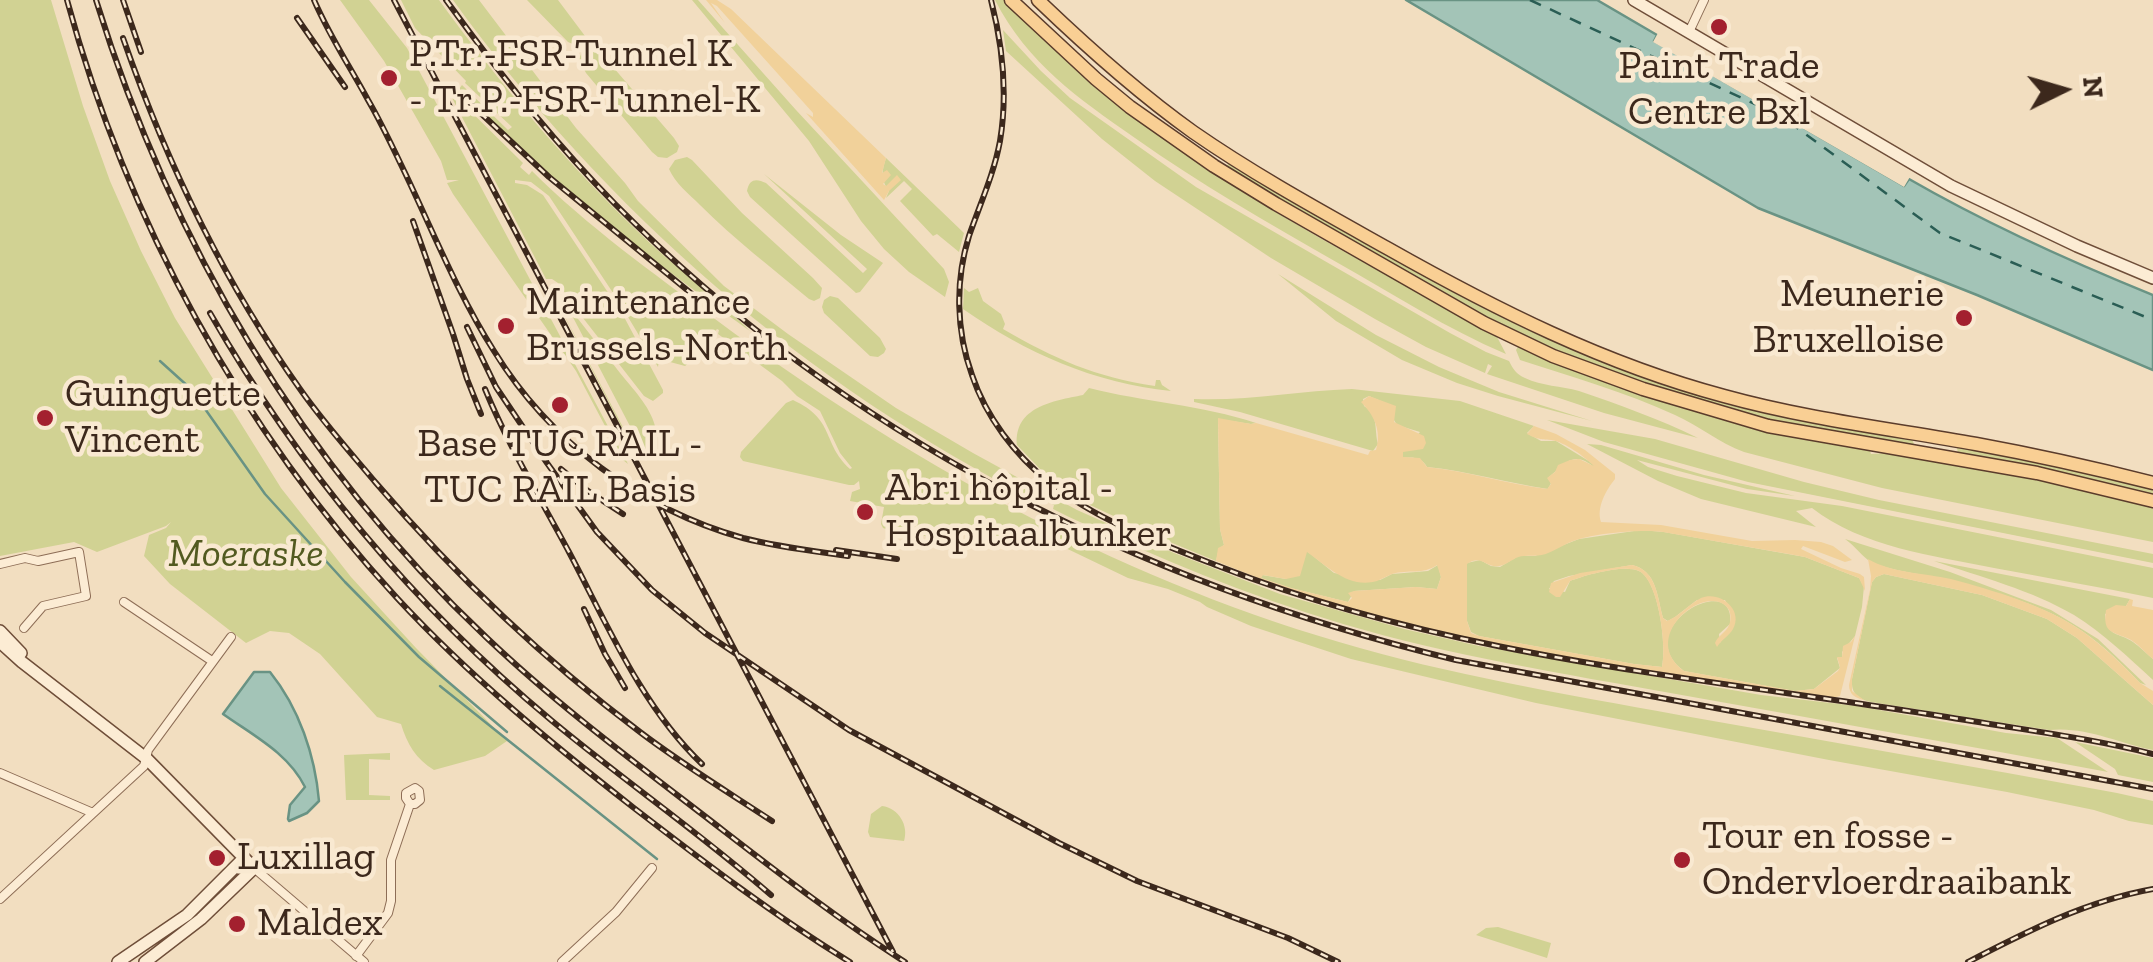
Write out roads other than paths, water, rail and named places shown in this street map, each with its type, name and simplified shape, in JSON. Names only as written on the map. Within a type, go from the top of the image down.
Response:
[{"type":"main road","points":[[1010,0],[1096,79],[1214,166],[1467,313],[1553,356],[1768,426],[2037,474],[2153,502]]},
{"type":"main road","points":[[1038,0],[1144,96],[1238,162],[1448,283],[1563,340],[1644,371],[1766,407],[2029,454],[2153,483]]},
{"type":"main road","points":[[1634,0],[1951,186],[2153,278]]},
{"type":"main road","points":[[0,631],[17,647],[28,666]]},
{"type":"main road","points":[[0,642],[146,759],[249,863]]},
{"type":"main road","points":[[118,962],[186,915],[249,863]]},
{"type":"main road","points":[[146,962],[201,919],[249,863]]},
{"type":"street","points":[[1689,32],[1704,0]]},
{"type":"street","points":[[0,564],[78,552],[86,596],[43,606],[24,628]]},
{"type":"street","points":[[124,602],[212,662]]},
{"type":"street","points":[[0,899],[144,766],[148,750],[231,637]]},
{"type":"street","points":[[0,773],[94,813]]},
{"type":"street","points":[[249,863],[360,959],[388,912],[391,860],[410,804]]},
{"type":"street","points":[[562,962],[616,912],[652,868]]},
{"type":"waterway","points":[[160,361],[191,389],[265,494],[345,582],[419,657],[507,732]]},
{"type":"waterway","points":[[440,686],[657,859]]},
{"type":"railway","points":[[67,0],[122,163],[157,242],[240,393],[340,533],[424,627],[542,734],[713,868],[850,962]]},
{"type":"railway","points":[[96,0],[127,90],[204,262],[301,423],[358,499],[487,638],[559,702],[793,884],[905,962]]},
{"type":"railway","points":[[123,0],[141,52]]},
{"type":"railway","points":[[314,0],[383,128],[469,309],[494,351],[542,415],[601,468],[669,509],[743,538],[848,556]]},
{"type":"railway","points":[[394,0],[893,952]]},
{"type":"railway","points":[[446,0],[570,156],[704,287],[799,363],[899,430],[1003,490],[1112,543],[1223,589],[1338,628],[1456,660],[2153,789]]},
{"type":"railway","points":[[991,0],[999,35],[1004,105],[994,165],[964,253],[960,288],[963,341],[978,391],[1003,434],[1049,482],[1088,509],[1221,567],[1312,599],[1404,625],[1592,664],[2040,732],[2153,754]]},
{"type":"railway","points":[[297,18],[345,87]]},
{"type":"railway","points":[[123,38],[158,130],[222,263],[272,348],[337,437],[437,550],[501,615],[656,744],[772,821]]},
{"type":"railway","points":[[457,91],[549,177],[692,294]]},
{"type":"railway","points":[[413,221],[481,414]]},
{"type":"railway","points":[[210,313],[281,426],[321,480],[362,532],[452,630],[551,720],[771,895]]},
{"type":"railway","points":[[467,327],[496,387],[597,532],[652,590],[705,633],[849,730],[1059,843],[1137,881],[1288,938],[1338,962]]},
{"type":"railway","points":[[485,389],[627,664],[661,717],[702,764]]},
{"type":"railway","points":[[561,469],[623,514]]},
{"type":"railway","points":[[836,550],[897,559]]},
{"type":"railway","points":[[584,609],[625,688]]},
{"type":"railway","points":[[1968,962],[2081,909],[2153,889]]},
{"type":"place","name":"Paint Trade Centre Bxl","points":[[1719,27]]},
{"type":"place","name":"P.Tr.-FSR-Tunnel K - Tr.P.-FSR-Tunnel-K","points":[[389,78]]},
{"type":"place","name":"Meunerie Bruxelloise","points":[[1964,318]]},
{"type":"place","name":"Maintenance Brussels-North","points":[[506,326]]},
{"type":"place","name":"Base TUC RAIL - TUC RAIL Basis","points":[[560,405]]},
{"type":"place","name":"Guinguette Vincent","points":[[45,418]]},
{"type":"place","name":"Abri hôpital - Hospitaalbunker","points":[[865,512]]},
{"type":"place","name":"Luxillag","points":[[217,858]]},
{"type":"place","name":"Tour en fosse - Ondervloerdraaibank","points":[[1682,860]]},
{"type":"place","name":"Maldex","points":[[237,924]]},
{"type":"park label","name":"Moeraske","points":[[246,555]]}]
